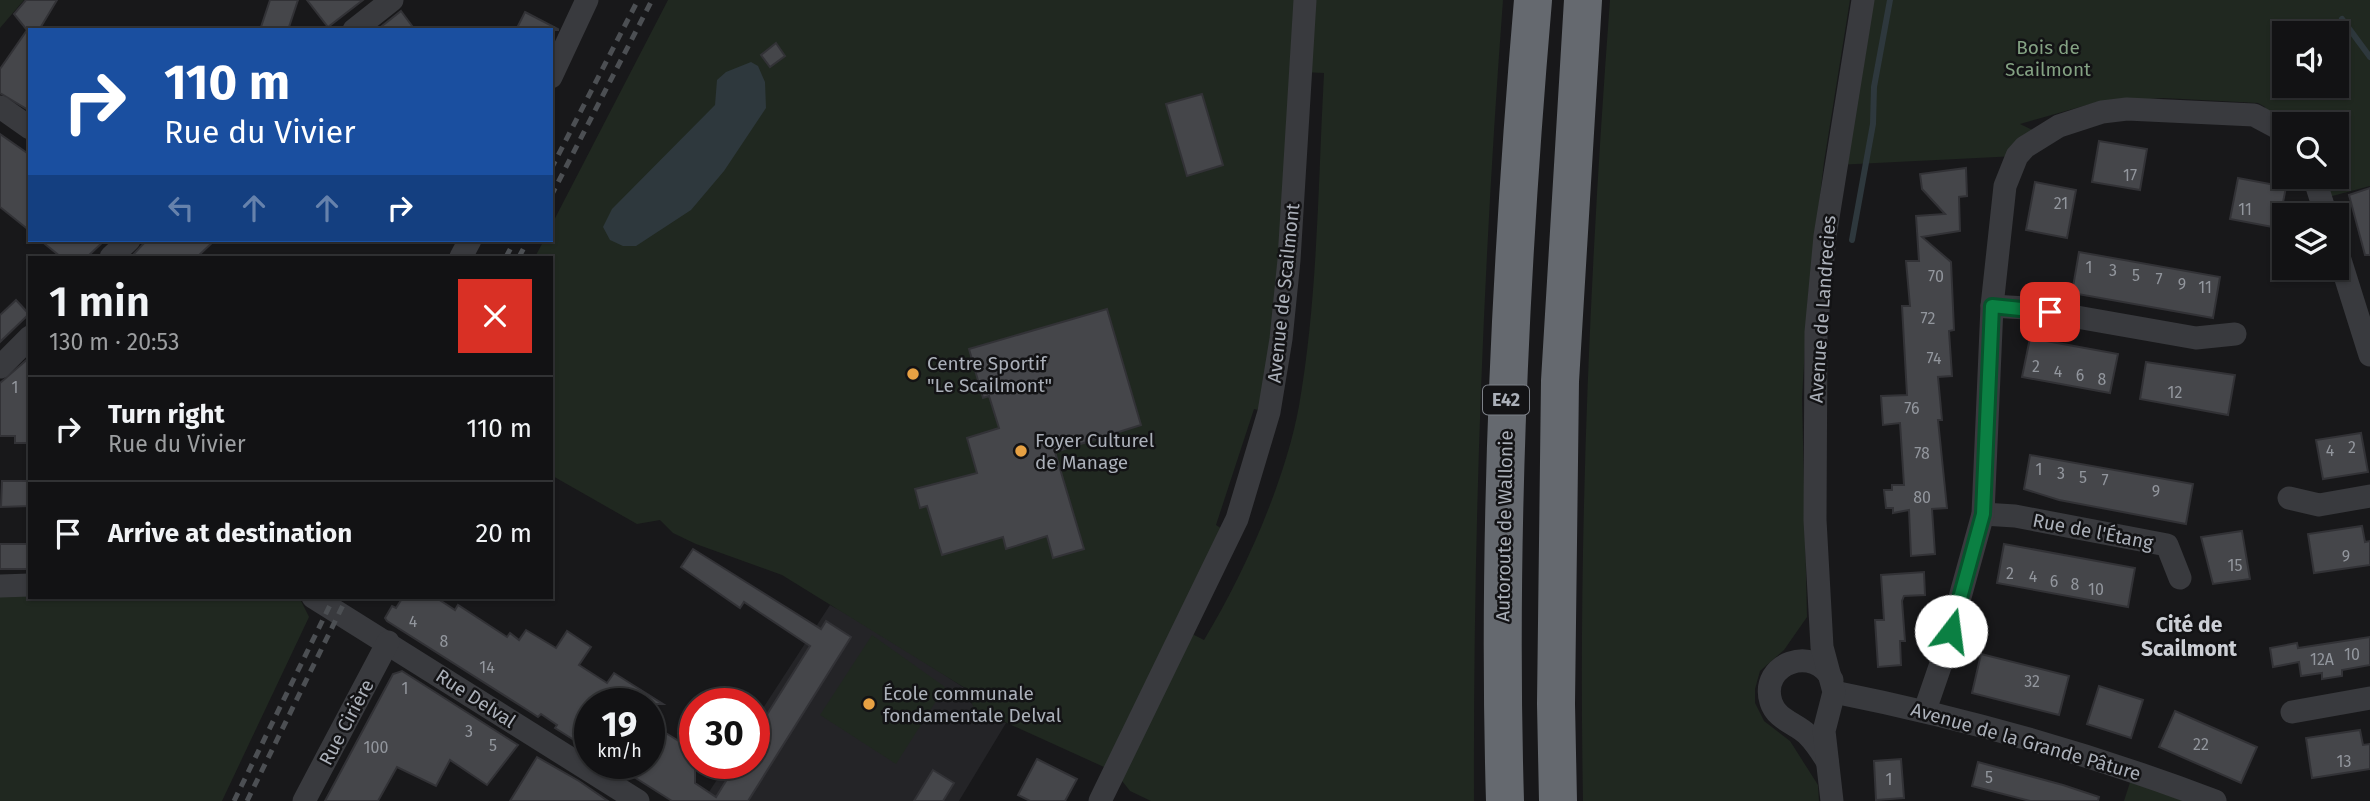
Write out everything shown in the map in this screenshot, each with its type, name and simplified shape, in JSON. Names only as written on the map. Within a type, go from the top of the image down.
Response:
[{"type":"highway","name":"Autoroute de Wallonie","points":[[1505,801],[1502,688],[1507,376],[1533,0]]},
{"type":"highway","points":[[1558,801],[1556,704],[1560,381],[1577,58],[1583,0]]},
{"type":"street","points":[[356,28],[391,0]]},
{"type":"street","points":[[553,73],[587,0]]},
{"type":"street","name":"Avenue de Scailmont","points":[[1100,801],[1237,519],[1269,412],[1281,339],[1289,260],[1305,0]]},
{"type":"street","name":"Avenue de Landrecies","points":[[1832,695],[1820,620],[1815,520],[1816,332],[1825,236],[1863,0]]},
{"type":"street","points":[[0,107],[28,127]]},
{"type":"street","points":[[1925,710],[1944,655],[1983,514],[1992,306],[2005,186],[2017,156],[2043,135],[2102,112],[2127,109],[2254,115],[2272,125]]},
{"type":"street","points":[[112,256],[127,242]]},
{"type":"street","points":[[2346,280],[2370,355]]},
{"type":"street","points":[[1992,306],[2026,308],[2196,338],[2235,334]]},
{"type":"street","points":[[0,367],[28,339]]},
{"type":"street","points":[[2289,498],[2319,506],[2370,496]]},
{"type":"street","name":"Rue de l'Étang","points":[[1983,514],[2015,516],[2166,545],[2180,578]]},
{"type":"street","points":[[0,586],[28,585]]},
{"type":"street","name":"Rue Delval","points":[[316,599],[638,801]]},
{"type":"street","points":[[1820,620],[1806,648],[1776,672],[1769,692],[1776,712],[1807,734],[1827,761]]},
{"type":"street","name":"Rue Cirière","points":[[304,801],[388,642]]},
{"type":"street","points":[[1794,660],[1814,662],[1829,674],[1832,695],[1824,731],[1832,801]]},
{"type":"street","points":[[1793,723],[1815,722],[1832,695]]},
{"type":"street","name":"Avenue de la Grande Pâture","points":[[1832,695],[1925,710],[2126,767],[2215,801]]},
{"type":"street","points":[[2292,712],[2370,698]]},
{"type":"shaded area","points":[[751,62],[758,66],[765,82],[766,108],[724,171],[691,210],[636,246],[623,246],[610,240],[603,227],[612,209],[715,105],[717,80],[726,72]]},
{"type":"shaded area","name":"École communale fondamentale Delval","points":[[830,605],[874,629],[966,689],[970,702],[984,714],[1006,723],[959,801],[703,801],[717,779],[770,779],[770,697]]},
{"type":"green space","points":[[0,0],[24,0],[0,28]]},
{"type":"green space","name":"Centre Sportif \"Le Scailmont\"","points":[[668,0],[1503,0],[1481,401],[1475,601],[1474,801],[1151,801],[1130,791],[1115,772],[974,708],[965,688],[782,575],[696,544],[673,533],[660,520],[637,524],[553,476],[553,256],[536,256],[543,242],[553,242],[553,222]],"holes":[[[1302,72],[1324,73],[1310,323],[1293,435],[1273,496],[1248,557],[1204,640],[1184,630],[1230,534],[1216,525],[1254,409],[1269,412]]]},
{"type":"green space","points":[[1610,0],[1850,0],[1824,162],[1808,297],[1802,398],[1807,617],[1784,650],[1760,671],[1755,689],[1755,703],[1764,721],[1790,741],[1818,785],[1819,801],[1583,801],[1582,601],[1587,401]]},
{"type":"green space","name":"Bois de Scailmont","points":[[1863,0],[2370,0],[2370,186],[2321,199],[2318,189],[2349,189],[2349,112],[2272,112],[2272,121],[2262,119],[2265,107],[2258,103],[2163,98],[2094,103],[2020,124],[2043,135],[2017,156],[1836,165]]},
{"type":"green space","points":[[28,585],[28,599],[300,599],[309,617],[222,801],[0,801],[0,586]]},
{"type":"green space","points":[[872,635],[945,687],[896,764],[820,715]]},
{"type":"green space","points":[[2134,770],[2215,801],[2124,801]]},
{"type":"building","points":[[26,0],[57,0],[40,28],[28,28],[28,110],[0,93],[0,69],[27,30],[14,14]]},
{"type":"building","points":[[270,0],[298,0],[289,28],[261,28]]},
{"type":"building","points":[[307,0],[363,0],[328,27]]},
{"type":"building","points":[[401,11],[414,28],[380,28]]},
{"type":"building","points":[[525,12],[558,30],[553,28],[517,28]]},
{"type":"building","points":[[776,43],[785,56],[770,67],[761,55]]},
{"type":"building","points":[[1202,94],[1223,165],[1187,176],[1166,104]]},
{"type":"building","points":[[0,134],[28,154],[28,229],[0,207]]},
{"type":"building","points":[[2099,141],[2147,149],[2140,190],[2092,182]]},
{"type":"building","points":[[1966,168],[1967,196],[1959,197],[1960,231],[1922,237],[1951,262],[1954,330],[1949,331],[1952,376],[1938,377],[1942,420],[1938,420],[1947,508],[1932,509],[1935,554],[1911,556],[1909,510],[1893,513],[1893,508],[1886,508],[1884,490],[1892,490],[1892,485],[1904,485],[1900,423],[1883,425],[1881,396],[1907,395],[1902,306],[1910,306],[1906,261],[1919,261],[1916,216],[1945,214],[1922,189],[1920,174]]},
{"type":"building","points":[[2238,178],[2272,184],[2272,189],[2286,189],[2283,203],[2272,203],[2272,227],[2230,219]]},
{"type":"building","points":[[2035,182],[2076,190],[2067,238],[2026,230]]},
{"type":"building","points":[[2370,188],[2370,255],[2365,255],[2349,195]]},
{"type":"building","points":[[42,242],[103,242],[88,256],[60,256]]},
{"type":"building","points":[[145,242],[213,242],[198,256],[132,256]]},
{"type":"building","points":[[2079,252],[2220,277],[2213,318],[2072,293]]},
{"type":"building","points":[[16,300],[28,313],[0,342],[0,315]]},
{"type":"building","points":[[1107,309],[1141,425],[1055,452],[1084,549],[1053,558],[1047,536],[1006,549],[1003,537],[942,555],[927,506],[920,508],[915,489],[977,473],[967,438],[999,428],[989,396],[983,398],[969,349]]},
{"type":"building","points":[[2030,338],[2118,354],[2110,393],[2022,377]]},
{"type":"building","points":[[28,359],[28,443],[15,443],[15,436],[0,436],[0,383]]},
{"type":"building","points":[[2146,362],[2235,375],[2228,415],[2140,399]]},
{"type":"building","points":[[2361,433],[2368,472],[2323,479],[2316,440]]},
{"type":"building","points":[[2030,455],[2193,484],[2186,524],[2059,500],[2024,489]]},
{"type":"building","points":[[2,481],[28,481],[28,506],[1,507]]},
{"type":"building","points":[[2362,526],[2365,542],[2370,541],[2370,565],[2314,573],[2308,534]]},
{"type":"building","points":[[2242,531],[2250,579],[2213,584],[2201,537]]},
{"type":"building","points":[[0,544],[28,544],[28,569],[0,569]]},
{"type":"building","points":[[2004,544],[2135,568],[2128,607],[1997,583]]},
{"type":"building","points":[[693,549],[821,629],[826,621],[851,637],[770,766],[770,710],[810,646],[744,602],[740,608],[681,567]]},
{"type":"building","points":[[1924,572],[1925,595],[1904,596],[1902,601],[1905,641],[1900,641],[1901,665],[1878,667],[1875,620],[1884,620],[1881,575]]},
{"type":"building","points":[[402,599],[438,599],[455,610],[458,605],[507,637],[510,633],[519,640],[526,630],[556,648],[567,631],[591,647],[579,665],[607,683],[614,673],[638,688],[574,688],[574,740],[555,728],[557,725],[541,714],[538,717],[387,621],[385,618],[392,606],[396,608]]},
{"type":"building","points":[[2370,637],[2370,665],[2342,670],[2342,676],[2322,679],[2322,673],[2301,676],[2299,662],[2273,667],[2270,648],[2297,643],[2298,648]]},
{"type":"building","points":[[1981,654],[2069,676],[2059,715],[1972,693]]},
{"type":"building","points":[[402,671],[518,745],[487,785],[450,760],[436,786],[397,767],[378,801],[325,801],[393,674]]},
{"type":"building","points":[[2099,686],[2143,700],[2131,738],[2087,724]]},
{"type":"building","points":[[2175,711],[2257,747],[2241,783],[2159,747]]},
{"type":"building","points":[[2360,730],[2363,745],[2370,744],[2370,769],[2312,778],[2306,738]]},
{"type":"building","points":[[665,733],[679,741],[679,779],[695,779],[695,783],[716,797],[727,779],[762,779],[748,801],[672,801],[637,779],[665,779]]},
{"type":"building","points":[[537,757],[608,801],[510,801]]},
{"type":"building","points":[[1037,759],[1077,779],[1065,801],[1030,801],[1018,795]]},
{"type":"building","points":[[1901,759],[1904,798],[1876,800],[1874,761]]},
{"type":"building","points":[[1978,762],[2063,785],[2099,797],[2098,801],[2030,801],[1972,786]]},
{"type":"building","points":[[933,770],[954,783],[943,801],[914,801]]},
{"type":"waterway","points":[[1852,240],[1873,124],[1874,87],[1890,0]]},
{"type":"waterway","points":[[2342,19],[2370,57]]},
{"type":"railway","points":[[553,165],[638,0]]},
{"type":"railway","points":[[553,192],[652,0]]},
{"type":"railway","points":[[507,256],[514,242]]},
{"type":"railway","points":[[520,256],[527,242]]},
{"type":"railway","points":[[234,801],[333,599]]},
{"type":"railway","points":[[247,801],[346,599]]},
{"type":"place","name":"Centre Sportif \"Le Scailmont\"","points":[[913,374]]},
{"type":"place","name":"Foyer Culturel de Manage","points":[[1021,451]]},
{"type":"place","name":"École communale fondamentale Delval","points":[[869,704]]},
{"type":"district","name":"Cité de Scailmont","points":[[2189,637]]},
{"type":"route","points":[[1951,631],[1983,514],[1992,306],[2050,312]]}]
